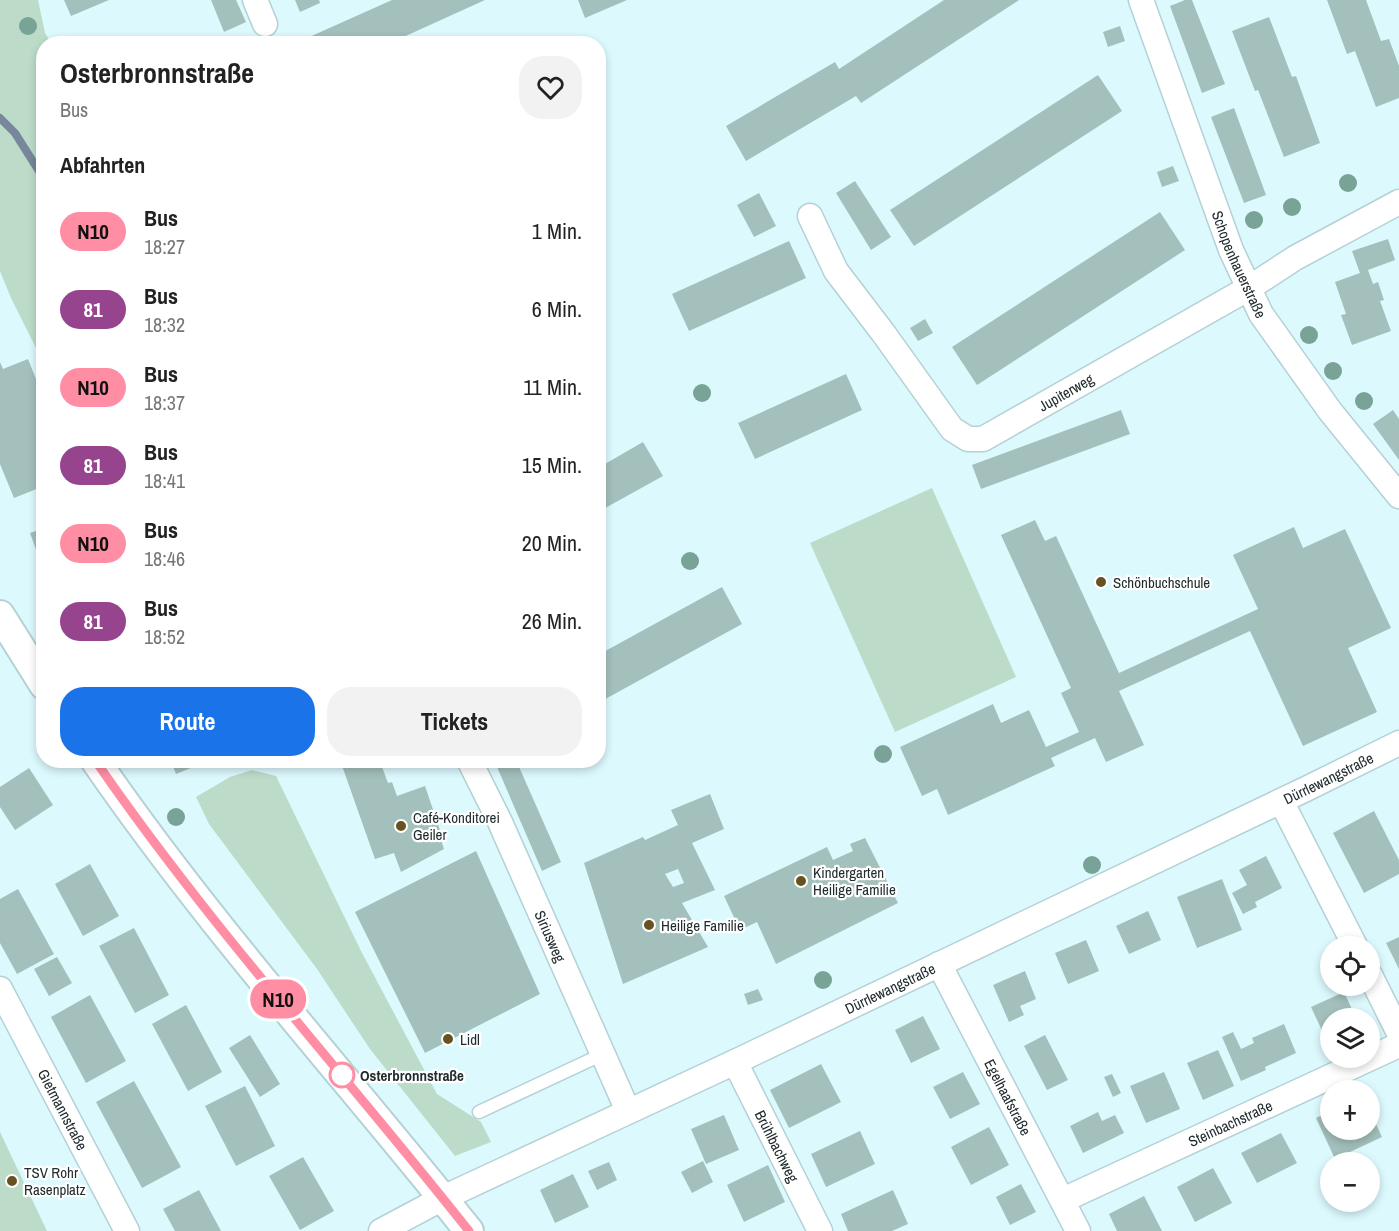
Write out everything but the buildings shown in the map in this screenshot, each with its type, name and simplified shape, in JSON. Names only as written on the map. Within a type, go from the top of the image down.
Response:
[{"type":"street","points":[[255,0],[266,24]]},
{"type":"street","name":"Schopenhauerstraße","points":[[1141,0],[1231,250],[1260,314],[1323,401],[1399,496]]},
{"type":"street","name":"Jupiterweg","points":[[810,216],[836,271],[952,429],[968,439],[983,439],[1249,288],[1295,258],[1399,202]]},
{"type":"street","points":[[0,615],[36,672]]},
{"type":"street","name":"Dürrlewangstraße","points":[[381,1231],[443,1198],[735,1062],[1399,743]]},
{"type":"street","points":[[101,768],[236,949],[469,1231]]},
{"type":"street","name":"Siriusweg","points":[[473,768],[500,822],[628,1111]]},
{"type":"street","points":[[1281,801],[1350,936]]},
{"type":"street","name":"Egelhaafstraße","points":[[939,964],[1078,1231]]},
{"type":"street","name":"Gietmannstraße","points":[[0,989],[127,1231]]},
{"type":"street","points":[[1380,995],[1399,1033]]},
{"type":"street","name":"Steinbachstraße","points":[[1063,1200],[1399,1045]]},
{"type":"street","name":"Brühlbachweg","points":[[735,1062],[820,1231]]},
{"type":"lane","points":[[479,1112],[603,1054]]},
{"type":"green space","points":[[0,0],[38,0],[47,36],[36,36],[36,348],[0,271]]},
{"type":"green space","points":[[932,488],[1016,677],[895,732],[810,543]]},
{"type":"green space","points":[[252,770],[276,776],[361,951],[437,1094],[481,1122],[491,1142],[455,1156],[370,1049],[317,969],[209,824],[196,797],[230,777]]},
{"type":"green space","name":"TSV Rohr Rasenplatz","points":[[0,1132],[47,1231],[0,1231]]},
{"type":"waterway","points":[[0,118],[15,133],[36,166]]},
{"type":"bus line","name":"N10","points":[[101,768],[236,949],[469,1231]]},
{"type":"place","name":"Schönbuchschule","points":[[1101,582]]},
{"type":"place","name":"Café-Konditorei Geiler","points":[[401,826]]},
{"type":"place","name":"Kindergarten Heilige Familie","points":[[801,881]]},
{"type":"place","name":"Heilige Familie","points":[[649,925]]},
{"type":"place","name":"Lidl","points":[[448,1039]]},
{"type":"place","name":"Osterbronnstraße","points":[[342,1075]]},
{"type":"place","name":"TSV Rohr Rasenplatz","points":[[12,1181]]}]
